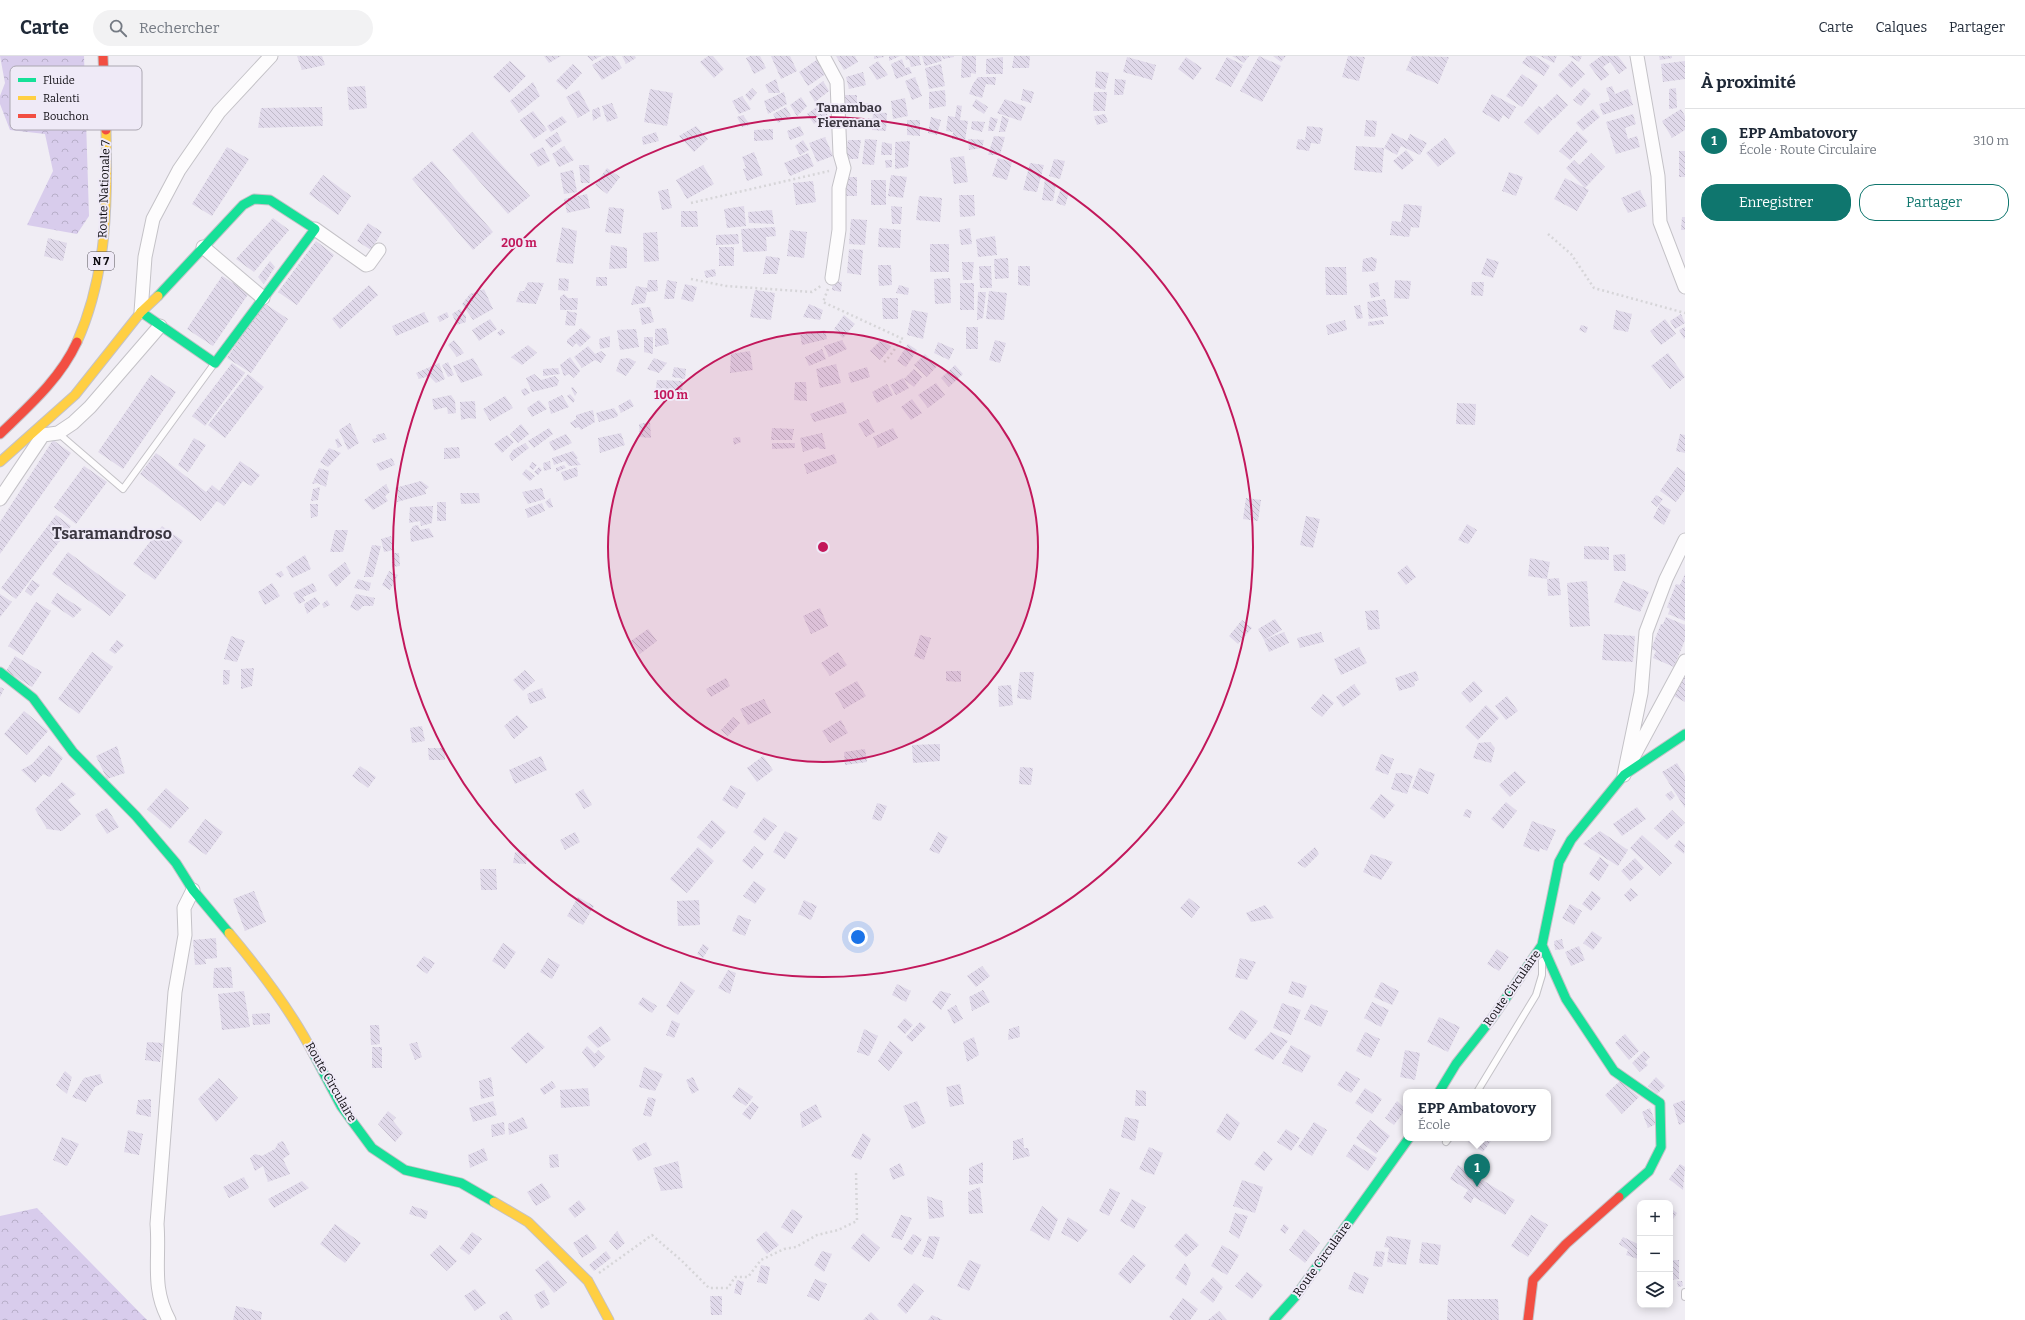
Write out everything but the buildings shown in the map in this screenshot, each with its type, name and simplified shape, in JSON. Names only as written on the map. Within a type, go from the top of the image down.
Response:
[{"type":"street","name":"Route Nationale 7","points":[[103,56],[103,66]]},
{"type":"street","points":[[141,312],[145,257],[153,219],[179,170],[218,112],[271,56]]},
{"type":"street","points":[[823,56],[837,82],[840,154],[844,168],[839,188],[839,230],[832,278]]},
{"type":"street","points":[[1637,56],[1658,176],[1660,222],[1685,287]]},
{"type":"street","name":"Route Nationale 7","points":[[0,434],[51,381],[71,354],[86,324],[100,271],[105,218],[107,162],[106,130]]},
{"type":"street","points":[[0,462],[75,395],[141,312],[160,294],[243,205],[254,199],[270,200],[315,229],[366,265],[369,264],[379,250]]},
{"type":"street","points":[[141,312],[214,363],[315,229]]},
{"type":"street","points":[[203,247],[263,298]]},
{"type":"street","points":[[0,499],[43,435],[58,433],[90,407],[160,326]]},
{"type":"street","points":[[1624,775],[1641,693],[1646,632],[1666,579],[1685,540]]},
{"type":"street","points":[[1624,775],[1685,661]]},
{"type":"street","name":"Route Circulaire","points":[[0,672],[32,698],[51,720],[73,752],[136,816],[176,863],[193,890],[250,958],[300,1028],[341,1106],[372,1148],[405,1170],[461,1183],[528,1222],[588,1281],[598,1297],[609,1320]]},
{"type":"street","name":"Route Circulaire","points":[[1441,1089],[1456,1064],[1493,1018],[1542,945],[1558,862],[1571,840],[1624,775],[1685,734]]},
{"type":"street","points":[[169,1320],[161,1306],[157,1283],[159,1245],[157,1224],[175,992],[185,935],[184,908],[193,890]]},
{"type":"street","points":[[1528,1320],[1533,1280],[1566,1244],[1648,1172],[1661,1147],[1660,1103],[1614,1071],[1566,999],[1542,945]]},
{"type":"street","name":"Route Circulaire","points":[[1274,1320],[1294,1297],[1407,1141]]},
{"type":"lane","points":[[58,433],[123,489],[214,363]]},
{"type":"lane","points":[[1479,1089],[1536,995],[1542,975],[1542,945]]},
{"type":"lane","points":[[1685,1292],[1685,1298]]},
{"type":"path","points":[[691,203],[844,168]]},
{"type":"path","points":[[1548,234],[1571,254],[1594,288],[1685,314]]},
{"type":"path","points":[[691,279],[726,286],[812,292],[832,278]]},
{"type":"path","points":[[832,278],[823,302],[903,339],[896,345],[893,355],[883,362]]},
{"type":"path","points":[[588,1281],[652,1235],[682,1261],[709,1288],[728,1288],[735,1277],[748,1277],[760,1260],[784,1249],[796,1247],[817,1235],[838,1230],[857,1221],[856,1171]]},
{"type":"green space","points":[[0,56],[84,56],[84,66],[10,66],[10,130],[0,104],[0,96],[5,83]]},
{"type":"green space","points":[[10,130],[86,130],[89,216],[77,234],[27,225],[53,171],[45,134]]},
{"type":"green space","points":[[37,1208],[147,1320],[0,1320],[0,1216]]},
{"type":"traffic: fast","points":[[141,312],[215,363],[315,229],[270,200],[254,199],[243,205],[158,296]]},
{"type":"traffic: fast","points":[[0,672],[33,698],[73,752],[136,816],[176,863],[193,890],[229,933]]},
{"type":"traffic: fast","points":[[1441,1089],[1456,1064],[1493,1017],[1542,945],[1559,862],[1571,840],[1624,775],[1685,734]]},
{"type":"traffic: fast","points":[[1542,945],[1566,999],[1614,1071],[1660,1103],[1661,1147],[1649,1171],[1619,1197]]},
{"type":"traffic: fast","points":[[313,1053],[341,1106],[372,1148],[405,1170],[461,1183],[494,1202]]},
{"type":"traffic: fast","points":[[1274,1320],[1295,1297],[1407,1141]]},
{"type":"traffic: slow","points":[[77,342],[87,317],[94,291],[104,238],[107,184],[106,130]]},
{"type":"traffic: slow","points":[[0,462],[75,395],[141,312],[158,296]]},
{"type":"traffic: slow","points":[[229,933],[274,991],[295,1021],[313,1053]]},
{"type":"traffic: slow","points":[[494,1202],[528,1222],[588,1281],[609,1320]]},
{"type":"traffic: jam","points":[[103,56],[103,66]]},
{"type":"traffic: jam","points":[[0,434],[53,380],[62,368],[77,342]]},
{"type":"traffic: jam","points":[[1528,1320],[1533,1280],[1566,1244],[1619,1197]]},
{"type":"place","name":"EPP Ambatovory","points":[[1477,1187]]},
{"type":"district","name":"Tanambao Fierenana","points":[[849,114]]},
{"type":"district","name":"Tsaramandroso","points":[[112,533]]}]
